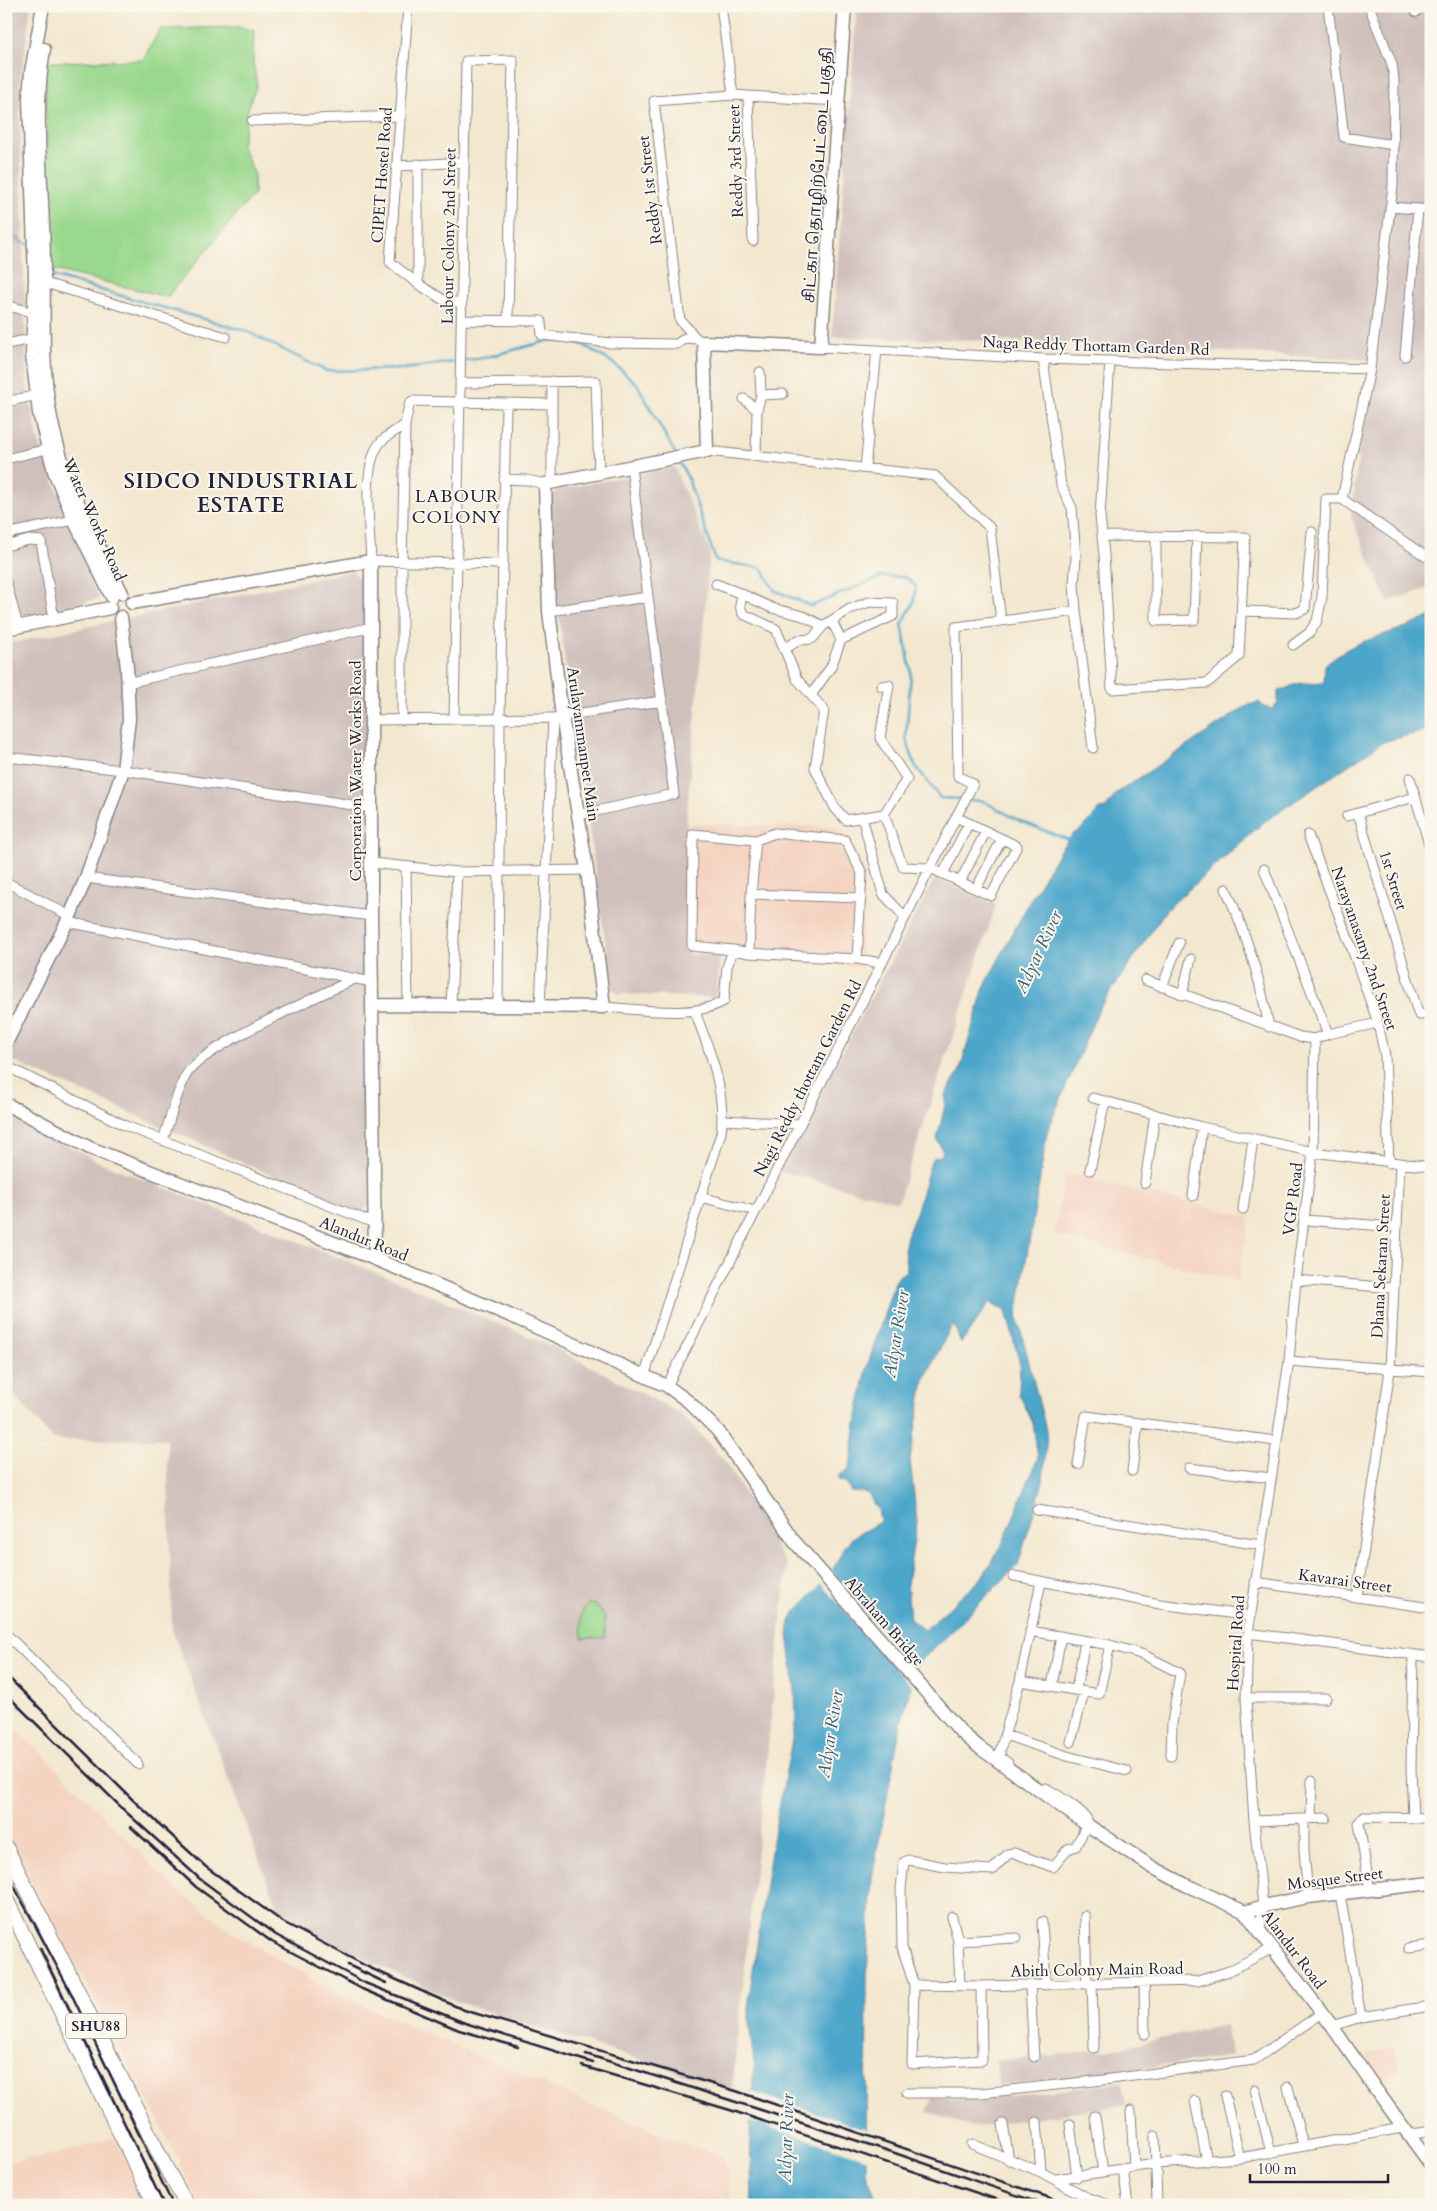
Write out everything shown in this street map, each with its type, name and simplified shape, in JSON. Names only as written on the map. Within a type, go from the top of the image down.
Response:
[{"type":"main road","points":[[40,264],[29,98],[31,72],[43,6]]},
{"type":"main road","points":[[40,264],[38,93],[52,6]]},
{"type":"main road","name":"சிட்கா தொழிற்பேட்டை பகுதி","points":[[821,347],[845,6]]},
{"type":"main road","name":"Water Works Road","points":[[40,264],[42,280],[39,314],[32,339],[37,395],[47,449],[83,515],[115,599]]},
{"type":"main road","name":"Water Works Road","points":[[39,314],[48,399],[59,469],[74,520],[115,599]]},
{"type":"main road","points":[[549,483],[707,451],[701,341],[821,347]]},
{"type":"main road","name":"Arulayammanpet Main","points":[[549,483],[549,611],[558,717],[587,870],[604,1007]]},
{"type":"main road","points":[[132,603],[371,561]]},
{"type":"main road","name":"Corporation Water Works Road","points":[[371,561],[370,720],[374,1259]]},
{"type":"main road","points":[[12,628],[54,619],[115,599],[129,597],[132,603],[130,613],[121,616],[114,614],[115,599]]},
{"type":"main road","points":[[6,1043],[69,919],[86,878],[123,770],[129,719],[121,616]]},
{"type":"main road","points":[[372,1006],[604,1007]]},
{"type":"main road","name":"Alandur Road","points":[[6,1104],[90,1148],[374,1259],[509,1315],[667,1386],[704,1415]]},
{"type":"main road","name":"Abraham Bridge","points":[[704,1415],[729,1445],[794,1541],[953,1724],[980,1748],[1075,1816]]},
{"type":"main road","name":"Alandur Road","points":[[1075,1816],[1152,1867],[1186,1886],[1246,1912],[1332,2026],[1405,2132],[1431,2165]]},
{"type":"main road","name":"SHU88","points":[[6,1847],[187,2205]]},
{"type":"main road","name":"Mosque Street","points":[[1246,1912],[1263,1906],[1308,1897],[1431,1883]]},
{"type":"main road","name":"SHU88","points":[[6,1898],[155,2205]]},
{"type":"street","name":"CIPET Hostel Road","points":[[408,6],[390,262],[418,284],[447,302],[462,302]]},
{"type":"street","points":[[720,6],[733,95]]},
{"type":"street","points":[[1328,6],[1344,137],[1394,146]]},
{"type":"street","points":[[1342,499],[1370,369],[1393,186],[1394,80],[1392,64],[1369,6]]},
{"type":"street","name":"Labour Colony 2nd Street","points":[[454,719],[466,61],[513,60],[508,320]]},
{"type":"street","name":"Reddy 3rd Street","points":[[733,95],[748,96],[753,241]]},
{"type":"street","name":"Reddy 1st Street","points":[[701,341],[680,320],[654,101],[733,95]]},
{"type":"street","points":[[748,96],[839,101]]},
{"type":"street","points":[[252,121],[401,116]]},
{"type":"street","points":[[398,166],[464,162]]},
{"type":"street","points":[[418,164],[418,284]]},
{"type":"street","points":[[1390,208],[1431,210]]},
{"type":"street","points":[[1405,356],[1418,209]]},
{"type":"street","points":[[42,280],[226,337]]},
{"type":"street","points":[[6,306],[39,314]]},
{"type":"street","points":[[462,320],[541,321],[542,335],[611,343],[677,344],[685,338],[701,341]]},
{"type":"street","points":[[6,344],[32,339]]},
{"type":"street","name":"Naga Reddy Thottam Garden Rd","points":[[821,347],[1043,359],[1370,369]]},
{"type":"street","points":[[865,468],[877,350]]},
{"type":"street","points":[[1043,359],[1061,484],[1072,508],[1076,557],[1074,585],[1076,611],[1093,748]]},
{"type":"street","points":[[1102,536],[1245,536],[1239,656],[1207,683],[1112,689],[1100,516],[1110,361]]},
{"type":"street","points":[[756,456],[757,410],[761,395],[760,372]]},
{"type":"street","points":[[504,479],[549,483],[552,381]]},
{"type":"street","points":[[461,383],[596,381],[599,474]]},
{"type":"street","points":[[761,395],[783,394]]},
{"type":"street","points":[[6,402],[37,395]]},
{"type":"street","points":[[744,399],[757,410]]},
{"type":"street","points":[[402,719],[402,562],[405,425],[409,405],[412,401],[552,404]]},
{"type":"street","points":[[498,1006],[502,564],[506,404]]},
{"type":"street","points":[[405,425],[379,443],[372,462],[367,485],[371,561],[502,564]]},
{"type":"street","points":[[6,459],[47,449]]},
{"type":"street","points":[[707,451],[935,476],[990,528],[1001,621],[1076,611]]},
{"type":"street","points":[[578,815],[674,794],[631,467]]},
{"type":"street","points":[[1293,645],[1309,633],[1318,621],[1322,597],[1326,499],[1342,499],[1425,556],[1431,552]]},
{"type":"street","points":[[6,534],[74,520]]},
{"type":"street","points":[[1242,611],[1296,613],[1305,609],[1312,532]]},
{"type":"street","points":[[1156,536],[1156,621],[1194,620],[1197,536]]},
{"type":"street","points":[[6,546],[29,540],[41,542],[54,619]]},
{"type":"street","points":[[6,582],[12,628]]},
{"type":"street","points":[[716,584],[772,608],[803,616],[823,626]]},
{"type":"street","points":[[742,594],[740,606],[743,614],[776,629],[797,678],[824,710],[815,768],[835,808],[846,820],[884,814],[907,779],[880,738],[889,685],[881,686]]},
{"type":"street","points":[[549,611],[648,597]]},
{"type":"street","points":[[784,650],[798,640],[812,639],[823,626],[850,609],[869,602],[893,603],[893,616],[841,640],[831,667],[811,695]]},
{"type":"street","points":[[832,621],[841,640]]},
{"type":"street","name":"Nagi Reddy thottam Garden Rd","points":[[667,1386],[973,784],[958,776],[956,627],[1001,621]]},
{"type":"street","points":[[127,683],[372,627]]},
{"type":"street","points":[[370,720],[558,717],[662,701]]},
{"type":"street","points":[[540,1007],[546,872],[558,717]]},
{"type":"street","points":[[6,757],[123,770],[372,808]]},
{"type":"street","points":[[1410,778],[1431,850]]},
{"type":"street","points":[[1347,816],[1415,797]]},
{"type":"street","name":"1st Street","points":[[1358,813],[1418,1013],[1420,1015],[1431,1013]]},
{"type":"street","points":[[884,814],[903,867],[930,868],[991,896],[1017,846],[956,817]]},
{"type":"street","points":[[862,817],[883,894],[905,917]]},
{"type":"street","points":[[943,874],[969,823]]},
{"type":"street","points":[[960,882],[986,831]]},
{"type":"street","points":[[857,959],[862,873],[845,840],[775,833],[756,840],[693,834],[692,946],[749,953],[857,959],[882,964]]},
{"type":"street","name":"Narayanasamy 2nd Street","points":[[1308,835],[1352,948],[1378,1023],[1385,1056],[1389,1162]]},
{"type":"street","points":[[976,889],[1002,838]]},
{"type":"street","points":[[749,953],[751,894],[756,840]]},
{"type":"street","points":[[372,863],[457,872],[587,870]]},
{"type":"street","points":[[406,867],[408,1006]]},
{"type":"street","points":[[1264,869],[1328,1034]]},
{"type":"street","points":[[451,1005],[457,872]]},
{"type":"street","points":[[86,878],[371,916]]},
{"type":"street","points":[[6,882],[69,919],[372,982]]},
{"type":"street","points":[[1226,888],[1244,931],[1264,1001],[1269,1026]]},
{"type":"street","points":[[751,894],[861,898]]},
{"type":"street","points":[[1162,988],[1179,943]]},
{"type":"street","points":[[604,1007],[695,1012],[713,1008],[724,1001],[727,967],[733,950]]},
{"type":"street","points":[[1182,995],[1191,959]]},
{"type":"street","points":[[163,1140],[186,1075],[199,1060],[224,1044],[354,978]]},
{"type":"street","points":[[1145,980],[1162,988],[1300,1037],[1315,1040],[1328,1034],[1378,1023]]},
{"type":"street","points":[[644,1377],[721,1133],[723,1120],[716,1070],[695,1012]]},
{"type":"street","name":"VGP Road","points":[[1289,1361],[1296,1280],[1313,1152],[1315,1040]]},
{"type":"street","points":[[6,1066],[126,1126],[374,1224]]},
{"type":"street","points":[[1093,1098],[1202,1127],[1313,1152],[1431,1167]]},
{"type":"street","points":[[1090,1170],[1105,1101]]},
{"type":"street","points":[[1145,1182],[1156,1114]]},
{"type":"street","points":[[723,1120],[800,1124]]},
{"type":"street","points":[[1193,1196],[1202,1127]]},
{"type":"street","points":[[1242,1209],[1253,1139]]},
{"type":"street","name":"Dhana Sekaran Street","points":[[1357,1597],[1390,1370],[1400,1164]]},
{"type":"street","points":[[700,1198],[756,1211]]},
{"type":"street","points":[[1305,1220],[1397,1227]]},
{"type":"street","points":[[1296,1280],[1393,1288]]},
{"type":"street","points":[[1289,1361],[1431,1372]]},
{"type":"street","name":"Hospital Road","points":[[1260,1929],[1263,1906],[1254,1821],[1246,1698],[1248,1633],[1289,1361]]},
{"type":"street","points":[[1078,1464],[1086,1416],[1276,1441]]},
{"type":"street","points":[[1132,1471],[1138,1423]]},
{"type":"street","points":[[1189,1468],[1271,1478]]},
{"type":"street","points":[[1037,1510],[1260,1545]]},
{"type":"street","points":[[1014,1576],[1176,1606],[1251,1616]]},
{"type":"street","points":[[981,1986],[982,2060],[912,2064],[914,1985],[902,1947],[901,1889],[904,1862],[909,1860],[944,1867],[992,1870],[1008,1854],[1014,1853],[1053,1868],[1068,1849],[1076,1846],[1086,1824],[1086,1816],[1079,1810],[1001,1758],[1000,1751],[1020,1680],[1041,1582]]},
{"type":"street","name":"Kavarai Street","points":[[1255,1582],[1431,1608]]},
{"type":"street","points":[[1030,1631],[1110,1645],[1144,1655],[1180,1673],[1172,1723],[1170,1756]]},
{"type":"street","points":[[1248,1633],[1431,1657]]},
{"type":"street","points":[[6,1634],[138,1764]]},
{"type":"street","points":[[1052,1686],[1061,1636]]},
{"type":"street","points":[[1071,1742],[1080,1691],[1084,1641]]},
{"type":"street","points":[[1020,1680],[1099,1694],[1110,1645]]},
{"type":"street","points":[[1413,1656],[1411,1768],[1413,1818]]},
{"type":"street","points":[[1246,1698],[1326,1698]]},
{"type":"street","points":[[1005,1735],[1067,1756],[1128,1771]]},
{"type":"street","points":[[1304,1819],[1311,1818],[1312,1781]]},
{"type":"street","points":[[1370,1891],[1359,1823],[1363,1817],[1431,1818]]},
{"type":"street","points":[[1254,1821],[1326,1818]]},
{"type":"street","points":[[1304,1819],[1308,1897]]},
{"type":"street","points":[[1340,1894],[1361,2017]]},
{"type":"street","points":[[1085,1916],[1094,2048]]},
{"type":"street","points":[[952,1917],[958,1941],[960,1986]]},
{"type":"street","points":[[1042,1922],[1046,1985]]},
{"type":"street","points":[[958,1941],[1017,1938]]},
{"type":"street","points":[[1409,1948],[1431,1945]]},
{"type":"street","name":"Abith Colony Main Road","points":[[914,1985],[1030,1986],[1198,1981],[1215,1977],[1273,1948]]},
{"type":"street","points":[[1144,1983],[1145,2034]]},
{"type":"street","points":[[1030,1986],[1034,2057]]},
{"type":"street","points":[[1332,2026],[1361,2017],[1431,2006]]},
{"type":"street","points":[[907,2093],[981,2093],[1103,2080],[1254,2060],[1322,2013]]},
{"type":"street","points":[[1288,2087],[1303,2146]]},
{"type":"street","points":[[1255,2088],[1270,2153]]},
{"type":"street","points":[[1225,2096],[1240,2158]]},
{"type":"street","points":[[1195,2102],[1207,2161]]},
{"type":"street","points":[[1130,2111],[1134,2167]]},
{"type":"street","points":[[1095,2116],[1103,2172]]},
{"type":"street","points":[[1037,2122],[1041,2172]]},
{"type":"street","points":[[1003,2124],[1009,2160]]},
{"type":"street","points":[[1070,2124],[1077,2177]]},
{"type":"street","points":[[1056,2179],[1155,2164],[1240,2158],[1303,2146],[1405,2132],[1431,2132]]},
{"type":"street","points":[[1155,2136],[1157,2205]]},
{"type":"street","points":[[972,2144],[1041,2172],[1088,2198],[1110,2205]]},
{"type":"street","points":[[1123,2170],[1128,2205]]},
{"type":"shaded area","points":[[6,6],[31,6],[19,95],[27,387],[39,442],[99,599],[6,619]]},
{"type":"shaded area","points":[[857,6],[1431,6],[1431,587],[1388,602],[1351,517],[1370,360],[1048,342],[832,337]]},
{"type":"shaded area","points":[[674,467],[710,551],[686,824],[689,955],[720,957],[716,998],[618,994],[612,989],[543,507],[557,490]]},
{"type":"shaded area","points":[[353,571],[367,589],[370,1204],[360,1214],[6,1058],[6,644]]},
{"type":"shaded area","points":[[686,824],[841,827],[864,869],[862,967],[689,955]]},
{"type":"shaded area","points":[[935,878],[996,905],[898,1202],[779,1171]]},
{"type":"shaded area","points":[[6,1112],[97,1161],[397,1281],[551,1346],[681,1414],[725,1461],[787,1565],[732,2089],[458,2002],[329,1942],[277,1907],[172,1630],[167,1439],[54,1440],[6,1386]]},
{"type":"shaded area","points":[[1065,1174],[1250,1217],[1238,1281],[1054,1235]]},
{"type":"shaded area","points":[[6,1718],[171,1884],[229,1931],[343,1997],[683,2144],[724,2156],[732,2205],[201,2205],[121,2048],[6,1835]]},
{"type":"shaded area","points":[[1226,2025],[1232,2056],[1070,2079],[998,2085],[996,2061],[1112,2049]]},
{"type":"shaded area","points":[[1395,2046],[1400,2072],[1383,2080],[1365,2054]]},
{"type":"shaded area","points":[[1122,2082],[1126,2105],[972,2127],[927,2112],[933,2097],[961,2099],[1046,2092]]},
{"type":"shaded area","points":[[115,2138],[148,2205],[6,2205],[6,2162],[58,2154]]},
{"type":"green space","points":[[238,27],[254,30],[253,61],[257,85],[249,104],[242,146],[254,173],[254,194],[167,297],[50,269],[45,62],[143,60],[160,29]]},
{"type":"green space","points":[[590,1604],[595,1605],[604,1615],[605,1638],[582,1638],[581,1616],[584,1608]]},
{"type":"water","name":"Adyar River","points":[[1431,616],[1431,729],[1383,742],[1264,822],[1166,910],[1099,1009],[1048,1129],[1017,1315],[1047,1434],[1043,1482],[1018,1565],[917,1665],[901,1723],[872,1878],[867,1976],[866,2172],[879,2205],[752,2205],[750,2131],[754,2063],[749,2023],[749,1997],[772,1845],[796,1719],[795,1690],[788,1634],[790,1621],[796,1611],[829,1577],[844,1548],[853,1537],[880,1522],[878,1509],[869,1495],[864,1492],[851,1492],[846,1482],[839,1481],[839,1475],[847,1472],[850,1466],[858,1409],[868,1364],[894,1284],[898,1277],[907,1270],[904,1250],[907,1236],[917,1210],[931,1161],[933,1158],[941,1156],[943,1152],[937,1139],[946,1101],[945,1095],[960,1070],[984,987],[1032,897],[1061,849],[1072,835],[1083,828],[1100,809],[1106,808],[1117,793],[1246,706],[1259,702],[1264,707],[1272,709],[1278,702],[1278,692],[1298,684],[1324,682],[1325,665],[1349,648]],"holes":[[[990,1302],[1006,1311],[1020,1365],[1019,1394],[1033,1423],[1038,1458],[1001,1547],[980,1580],[924,1630],[910,1619],[907,1584],[917,1522],[910,1460],[924,1380],[953,1323],[961,1343]]]},
{"type":"pier","points":[[830,1569],[918,1669],[913,1687],[820,1583]]},
{"type":"pier","points":[[749,2091],[869,2130],[868,2159],[748,2120]]},
{"type":"waterway","points":[[6,233],[29,245]]},
{"type":"waterway","points":[[48,275],[246,331],[326,371],[404,369],[483,358],[551,340],[582,344],[613,363],[637,384],[675,453]]},
{"type":"waterway","points":[[678,460],[687,476],[716,561],[762,568],[774,590],[811,606],[883,576],[905,577],[916,586],[914,602],[902,624],[911,672],[906,738],[915,765],[940,798],[963,799]]},
{"type":"waterway","points":[[969,800],[983,801],[1020,821],[1069,840]]},
{"type":"railway","points":[[6,1675],[133,1800],[206,1867],[283,1922],[368,1967],[464,2010],[736,2091],[1071,2205]]},
{"type":"railway","points":[[6,1694],[126,1812],[200,1879],[276,1935],[365,1983],[465,2023],[593,2063]]},
{"type":"railway","points":[[131,1827],[196,1887],[272,1942],[362,1989],[459,2030],[518,2047]]},
{"type":"railway","points":[[6,1871],[69,1989],[173,2205]]},
{"type":"railway","points":[[40,1948],[164,2205]]},
{"type":"railway","points":[[348,1965],[386,1983]]},
{"type":"railway","points":[[586,2054],[889,2151],[1045,2205]]},
{"type":"railway","points":[[582,2066],[730,2110],[1013,2205]]},
{"type":"district","name":"SIDCO INDUSTRIAL ESTATE","points":[[241,493]]},
{"type":"district","name":"LABOUR COLONY","points":[[457,506]]}]
